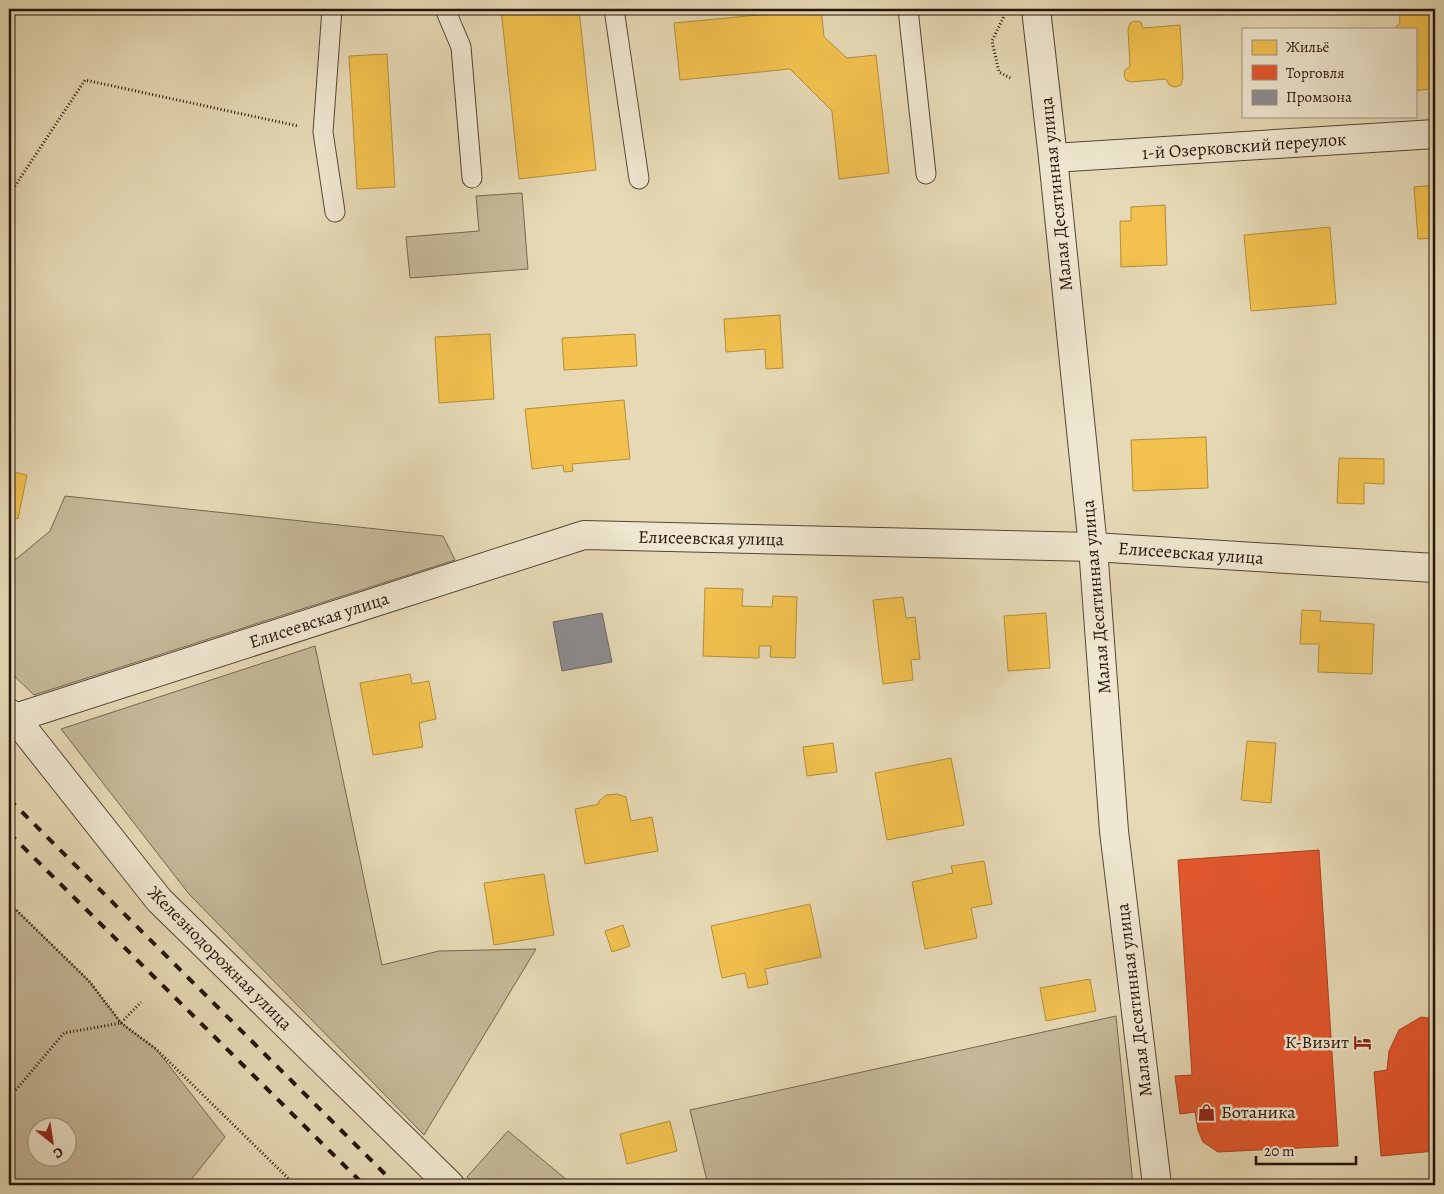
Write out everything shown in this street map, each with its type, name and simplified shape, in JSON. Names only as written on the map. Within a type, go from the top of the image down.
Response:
[{"type":"street","name":"Малая Десятинная улица","points":[[1036,9],[1092,547],[1114,831],[1156,1185]]},
{"type":"street","name":"1-й Озерковский переулок","points":[[1053,158],[1435,134]]},
{"type":"street","name":"Елисеевская улица","points":[[12,716],[584,535],[1092,547],[1435,568]]},
{"type":"street","name":"Железнодорожная улица","points":[[12,716],[159,900],[450,1185]]},
{"type":"lane","points":[[332,9],[323,132],[335,212]]},
{"type":"lane","points":[[445,9],[460,47],[472,178]]},
{"type":"lane","points":[[614,9],[639,179]]},
{"type":"lane","points":[[908,9],[926,174]]},
{"type":"path","points":[[9,195],[85,80],[323,132]]},
{"type":"path","points":[[9,903],[89,981],[121,1023],[156,1049],[295,1185]]},
{"type":"path","points":[[9,1098],[64,1033],[121,1023],[141,1002]]},
{"type":"shaded area","points":[[522,193],[528,269],[410,278],[406,237],[479,231],[476,196]]},
{"type":"shaded area","points":[[65,496],[443,536],[455,560],[34,695],[9,671],[9,565],[50,531]]},
{"type":"shaded area","points":[[315,646],[382,965],[439,951],[536,949],[424,1135],[189,894],[61,729]]},
{"type":"shaded area","points":[[9,903],[89,981],[121,1023],[156,1049],[225,1137],[187,1185],[9,1185]]},
{"type":"shaded area","points":[[1116,1016],[1133,1185],[708,1185],[690,1110]]},
{"type":"shaded area","points":[[508,1131],[573,1185],[475,1185],[467,1177]]},
{"type":"building: Жильё","points":[[501,9],[579,9],[596,170],[519,179]]},
{"type":"building: Жильё","points":[[821,9],[824,37],[847,58],[876,55],[889,173],[839,179],[832,111],[790,69],[680,80],[674,23]]},
{"type":"building: Жильё","points":[[1399,9],[1435,9],[1435,88],[1416,91],[1416,28],[1395,28],[1400,23]]},
{"type":"building: Жильё","points":[[1135,21],[1141,22],[1143,28],[1180,25],[1183,78],[1181,85],[1175,87],[1169,85],[1166,79],[1131,82],[1126,80],[1125,70],[1130,67],[1128,29],[1130,23]]},
{"type":"building: Жильё","points":[[387,54],[395,187],[357,189],[349,56]]},
{"type":"building: Жильё","points":[[1435,185],[1435,238],[1418,239],[1414,187]]},
{"type":"building: Жильё","points":[[1165,205],[1167,265],[1121,267],[1120,221],[1131,221],[1131,207]]},
{"type":"building: Жильё","points":[[1330,227],[1336,304],[1251,311],[1244,235]]},
{"type":"building: Жильё","points":[[780,315],[783,368],[766,369],[765,349],[726,352],[724,319]]},
{"type":"building: Жильё","points":[[490,334],[494,399],[439,403],[435,337]]},
{"type":"building: Жильё","points":[[635,334],[637,366],[564,370],[562,338]]},
{"type":"building: Жильё","points":[[624,400],[630,459],[572,464],[573,471],[564,472],[563,465],[532,469],[525,409]]},
{"type":"building: Жильё","points":[[1206,437],[1208,488],[1133,491],[1131,440]]},
{"type":"building: Жильё","points":[[1339,458],[1384,459],[1384,484],[1364,483],[1364,504],[1337,503]]},
{"type":"building: Жильё","points":[[9,471],[27,475],[18,519],[9,517]]},
{"type":"building: Жильё","points":[[705,588],[743,589],[742,606],[772,607],[773,596],[797,597],[795,658],[770,657],[771,646],[759,646],[759,658],[703,656]]},
{"type":"building: Жильё","points":[[903,597],[906,618],[915,617],[920,659],[911,660],[913,680],[883,684],[873,600]]},
{"type":"building: Жильё","points":[[1302,610],[1321,611],[1320,621],[1374,624],[1372,674],[1318,672],[1319,644],[1300,644]]},
{"type":"building: Жильё","points":[[1046,613],[1050,668],[1008,671],[1004,616]]},
{"type":"building: Жильё","points":[[410,674],[412,684],[429,681],[436,719],[419,723],[423,747],[373,755],[360,683]]},
{"type":"building: Жильё","points":[[1247,741],[1276,743],[1271,803],[1241,800]]},
{"type":"building: Жильё","points":[[833,743],[837,772],[807,776],[803,747]]},
{"type":"building: Жильё","points":[[951,758],[964,825],[887,840],[875,773]]},
{"type":"building: Жильё","points":[[617,794],[626,797],[631,821],[652,817],[658,851],[585,864],[575,809],[599,804],[598,802],[606,795]]},
{"type":"building: Жильё","points":[[984,861],[992,904],[971,908],[977,938],[925,949],[912,882],[953,873],[951,866]]},
{"type":"building: Жильё","points":[[544,874],[554,935],[494,945],[484,883]]},
{"type":"building: Жильё","points":[[810,904],[821,957],[765,969],[768,984],[748,988],[745,973],[722,978],[711,926]]},
{"type":"building: Жильё","points":[[623,925],[630,946],[612,952],[605,931]]},
{"type":"building: Жильё","points":[[1090,979],[1096,1011],[1046,1021],[1040,988]]},
{"type":"building: Жильё","points":[[670,1121],[677,1151],[627,1164],[620,1134]]},
{"type":"building: Торговля","points":[[1319,850],[1338,1146],[1218,1152],[1203,1142],[1198,1130],[1195,1112],[1180,1114],[1175,1076],[1192,1075],[1178,860]]},
{"type":"building: Торговля","points":[[1421,1017],[1435,1019],[1435,1151],[1381,1156],[1374,1072],[1387,1070],[1389,1051],[1399,1030]]},
{"type":"building: Промзона","points":[[602,613],[612,662],[562,671],[553,622]]},
{"type":"railway","points":[[9,799],[396,1185]]},
{"type":"railway","points":[[9,833],[364,1185]]},
{"type":"place","name":"К-Визит","points":[[1363,1042]]},
{"type":"place","name":"Ботаника","points":[[1207,1112]]}]
